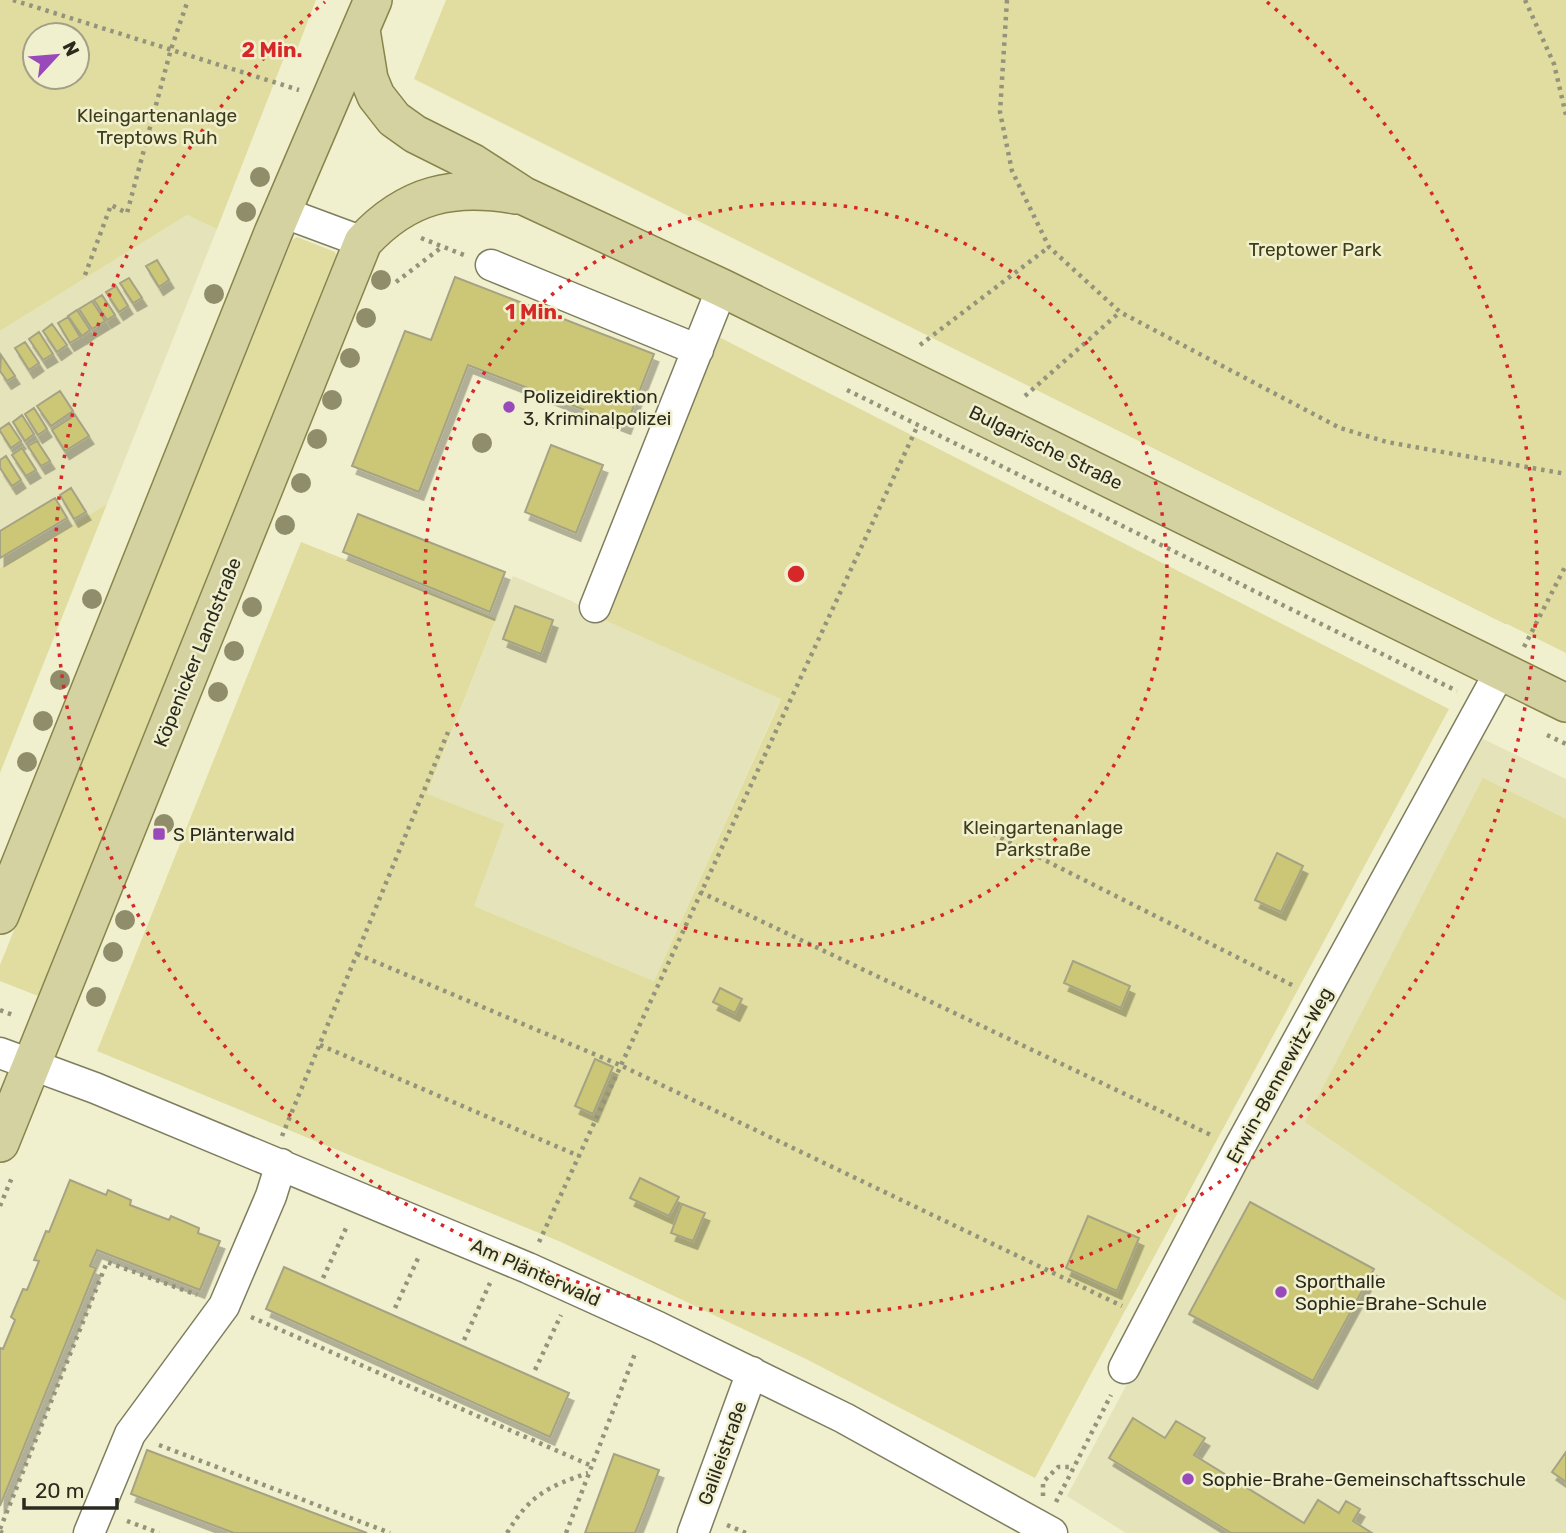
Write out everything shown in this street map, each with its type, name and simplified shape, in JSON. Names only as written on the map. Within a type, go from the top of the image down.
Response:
[{"type":"main road","points":[[0,915],[282,212],[367,15]]},
{"type":"main road","name":"Bulgarische Straße","points":[[367,15],[369,79],[376,96],[394,118],[415,134],[473,163],[524,196],[722,288],[1566,703]]},
{"type":"main road","name":"Bulgarische Straße","points":[[363,243],[401,208],[436,195],[473,190],[524,196]]},
{"type":"main road","name":"Köpenicker Landstraße","points":[[0,1143],[16,1058],[363,243]]},
{"type":"street","points":[[282,212],[363,243]]},
{"type":"street","points":[[491,265],[698,350]]},
{"type":"street","points":[[595,607],[722,288]]},
{"type":"street","name":"Erwin-Bennewitz-Weg","points":[[1124,1368],[1239,1148],[1501,670]]},
{"type":"street","name":"Am Plänterwald","points":[[16,1058],[281,1164],[528,1268],[844,1418],[1048,1530]]},
{"type":"street","points":[[89,1533],[130,1434],[215,1302],[271,1196],[281,1164]]},
{"type":"street","name":"Galileistraße","points":[[693,1533],[752,1373]]},
{"type":"path","points":[[13,0],[331,100]]},
{"type":"path","points":[[85,275],[111,205],[127,213],[171,49],[188,0]]},
{"type":"path","points":[[1007,0],[1000,112],[1012,171],[1049,247],[1120,312],[1340,428],[1387,442],[1566,474]]},
{"type":"path","points":[[1525,0],[1554,64],[1566,115]]},
{"type":"path","points":[[421,238],[491,265]]},
{"type":"path","points":[[396,282],[442,247]]},
{"type":"path","points":[[920,345],[1049,247]]},
{"type":"path","points":[[1025,396],[1120,312]]},
{"type":"path","points":[[528,1268],[917,426]]},
{"type":"path","points":[[1501,670],[1521,652],[1566,565]]},
{"type":"path","points":[[281,1164],[279,1146],[448,732]]},
{"type":"path","points":[[993,834],[1320,999]]},
{"type":"path","points":[[700,892],[1239,1148]]},
{"type":"path","points":[[357,954],[620,1065],[1150,1319]]},
{"type":"path","points":[[320,1045],[579,1156]]},
{"type":"path","points":[[323,1278],[349,1222]]},
{"type":"path","points":[[395,1308],[420,1253]]},
{"type":"path","points":[[1,1531],[107,1262],[215,1302],[592,1466]]},
{"type":"path","points":[[464,1340],[490,1283]]},
{"type":"path","points":[[536,1370],[561,1314]]},
{"type":"path","points":[[566,1533],[637,1347]]},
{"type":"path","points":[[1059,1496],[1124,1368]]},
{"type":"path","points":[[130,1434],[390,1533]]},
{"type":"path","points":[[1048,1530],[1043,1482],[1058,1467],[1074,1467]]},
{"type":"path","points":[[507,1533],[533,1498],[551,1486],[589,1473]]},
{"type":"shaded area","points":[[187,215],[217,229],[107,504],[0,568],[0,331]]},
{"type":"shaded area","points":[[513,576],[572,601],[602,619],[781,698],[654,981],[474,906],[427,795]]},
{"type":"shaded area","points":[[1475,735],[1566,779],[1566,1533],[1126,1533],[1067,1496]]},
{"type":"green space","name":"Kleingartenanlage Treptows Ruh","points":[[0,0],[316,0],[296,52],[287,50],[217,229],[187,215],[0,331]]},
{"type":"green space","name":"Treptower Park","points":[[446,0],[1566,0],[1566,653],[414,79]]},
{"type":"green space","points":[[297,237],[335,252],[336,255],[38,996],[0,981],[0,965],[292,240]]},
{"type":"green space","name":"Kleingartenanlage Parkstraße","points":[[719,337],[1449,709],[1035,1478],[806,1359],[561,1242],[97,1051],[301,542],[496,619],[427,794],[504,824],[474,906],[654,981],[781,699],[602,619]]},
{"type":"green space","points":[[107,504],[0,773],[0,568]]},
{"type":"green space","points":[[1483,778],[1566,819],[1566,1301],[1305,1122]]},
{"type":"building","points":[[157,260],[169,280],[159,287],[146,266]]},
{"type":"building","points":[[455,277],[654,354],[626,426],[468,365],[419,492],[352,466],[405,331],[431,340]]},
{"type":"building","points":[[129,278],[142,298],[133,303],[120,283]]},
{"type":"building","points":[[116,286],[128,306],[119,312],[106,292]]},
{"type":"building","points":[[102,295],[115,315],[107,320],[94,300]]},
{"type":"building","points":[[92,301],[105,321],[92,329],[79,309]]},
{"type":"building","points":[[77,310],[90,330],[82,336],[68,316]]},
{"type":"building","points":[[68,317],[80,337],[70,343],[58,323]]},
{"type":"building","points":[[52,324],[67,345],[57,352],[43,331]]},
{"type":"building","points":[[39,332],[53,354],[43,360],[29,339]]},
{"type":"building","points":[[25,342],[39,363],[29,370],[15,348]]},
{"type":"building","points":[[1,355],[15,376],[7,381],[0,371]]},
{"type":"building","points":[[60,391],[73,411],[51,426],[37,406]]},
{"type":"building","points":[[34,408],[47,429],[38,435],[25,414]]},
{"type":"building","points":[[22,415],[34,434],[25,441],[13,422]]},
{"type":"building","points":[[75,415],[89,436],[65,451],[52,430]]},
{"type":"building","points":[[9,423],[21,441],[11,448],[0,431]]},
{"type":"building","points":[[37,441],[50,461],[41,466],[28,446]]},
{"type":"building","points":[[551,445],[603,465],[576,533],[525,512]]},
{"type":"building","points":[[22,448],[36,470],[26,476],[12,455]]},
{"type":"building","points":[[6,456],[21,480],[12,486],[0,468],[0,460]]},
{"type":"building","points":[[71,488],[86,512],[74,519],[60,495]]},
{"type":"building","points":[[55,498],[67,518],[0,558],[0,531]]},
{"type":"building","points":[[358,514],[505,572],[490,612],[343,552]]},
{"type":"building","points":[[515,606],[553,620],[541,654],[503,639]]},
{"type":"building","points":[[1277,853],[1303,866],[1281,912],[1255,900]]},
{"type":"building","points":[[1073,961],[1130,986],[1121,1008],[1064,983]]},
{"type":"building","points":[[720,988],[742,999],[735,1013],[713,1002]]},
{"type":"building","points":[[595,1059],[613,1067],[593,1114],[575,1106]]},
{"type":"building","points":[[640,1178],[679,1197],[669,1216],[630,1198]]},
{"type":"building","points":[[70,1180],[106,1195],[108,1190],[131,1200],[130,1205],[169,1220],[171,1216],[199,1228],[198,1233],[220,1241],[200,1290],[97,1250],[90,1266],[96,1268],[0,1506],[0,1348],[3,1349],[15,1320],[11,1317],[23,1289],[27,1290],[39,1261],[34,1260],[46,1231],[49,1232]]},
{"type":"building","name":"Sporthalle Sophie-Brahe-Schule","points":[[1250,1202],[1374,1269],[1313,1381],[1189,1314]]},
{"type":"building","points":[[682,1204],[705,1213],[693,1241],[671,1233]]},
{"type":"building","points":[[1088,1216],[1139,1238],[1117,1291],[1066,1268]]},
{"type":"building","points":[[284,1267],[569,1393],[550,1437],[266,1309]]},
{"type":"building","name":"Sophie-Brahe-Gemeinschaftsschule","points":[[1133,1418],[1165,1438],[1176,1421],[1205,1438],[1194,1455],[1304,1523],[1318,1500],[1339,1513],[1346,1501],[1360,1509],[1353,1521],[1372,1533],[1231,1533],[1109,1458]]},
{"type":"building","points":[[147,1450],[367,1533],[234,1533],[131,1494]]},
{"type":"building","name":"Sophie-Brahe-Gemeinschaftsschule","points":[[1566,1452],[1566,1482],[1552,1472]]},
{"type":"building","points":[[614,1454],[659,1470],[635,1533],[585,1533]]},
{"type":"place","name":"Polizeidirektion 3, Kriminalpolizei","points":[[509,407]]},
{"type":"place","name":"S Plänterwald","points":[[159,834]]},
{"type":"place","name":"Sporthalle Sophie-Brahe-Schule","points":[[1281,1292]]},
{"type":"place","name":"Sophie-Brahe-Gemeinschaftsschule","points":[[1188,1479]]}]
